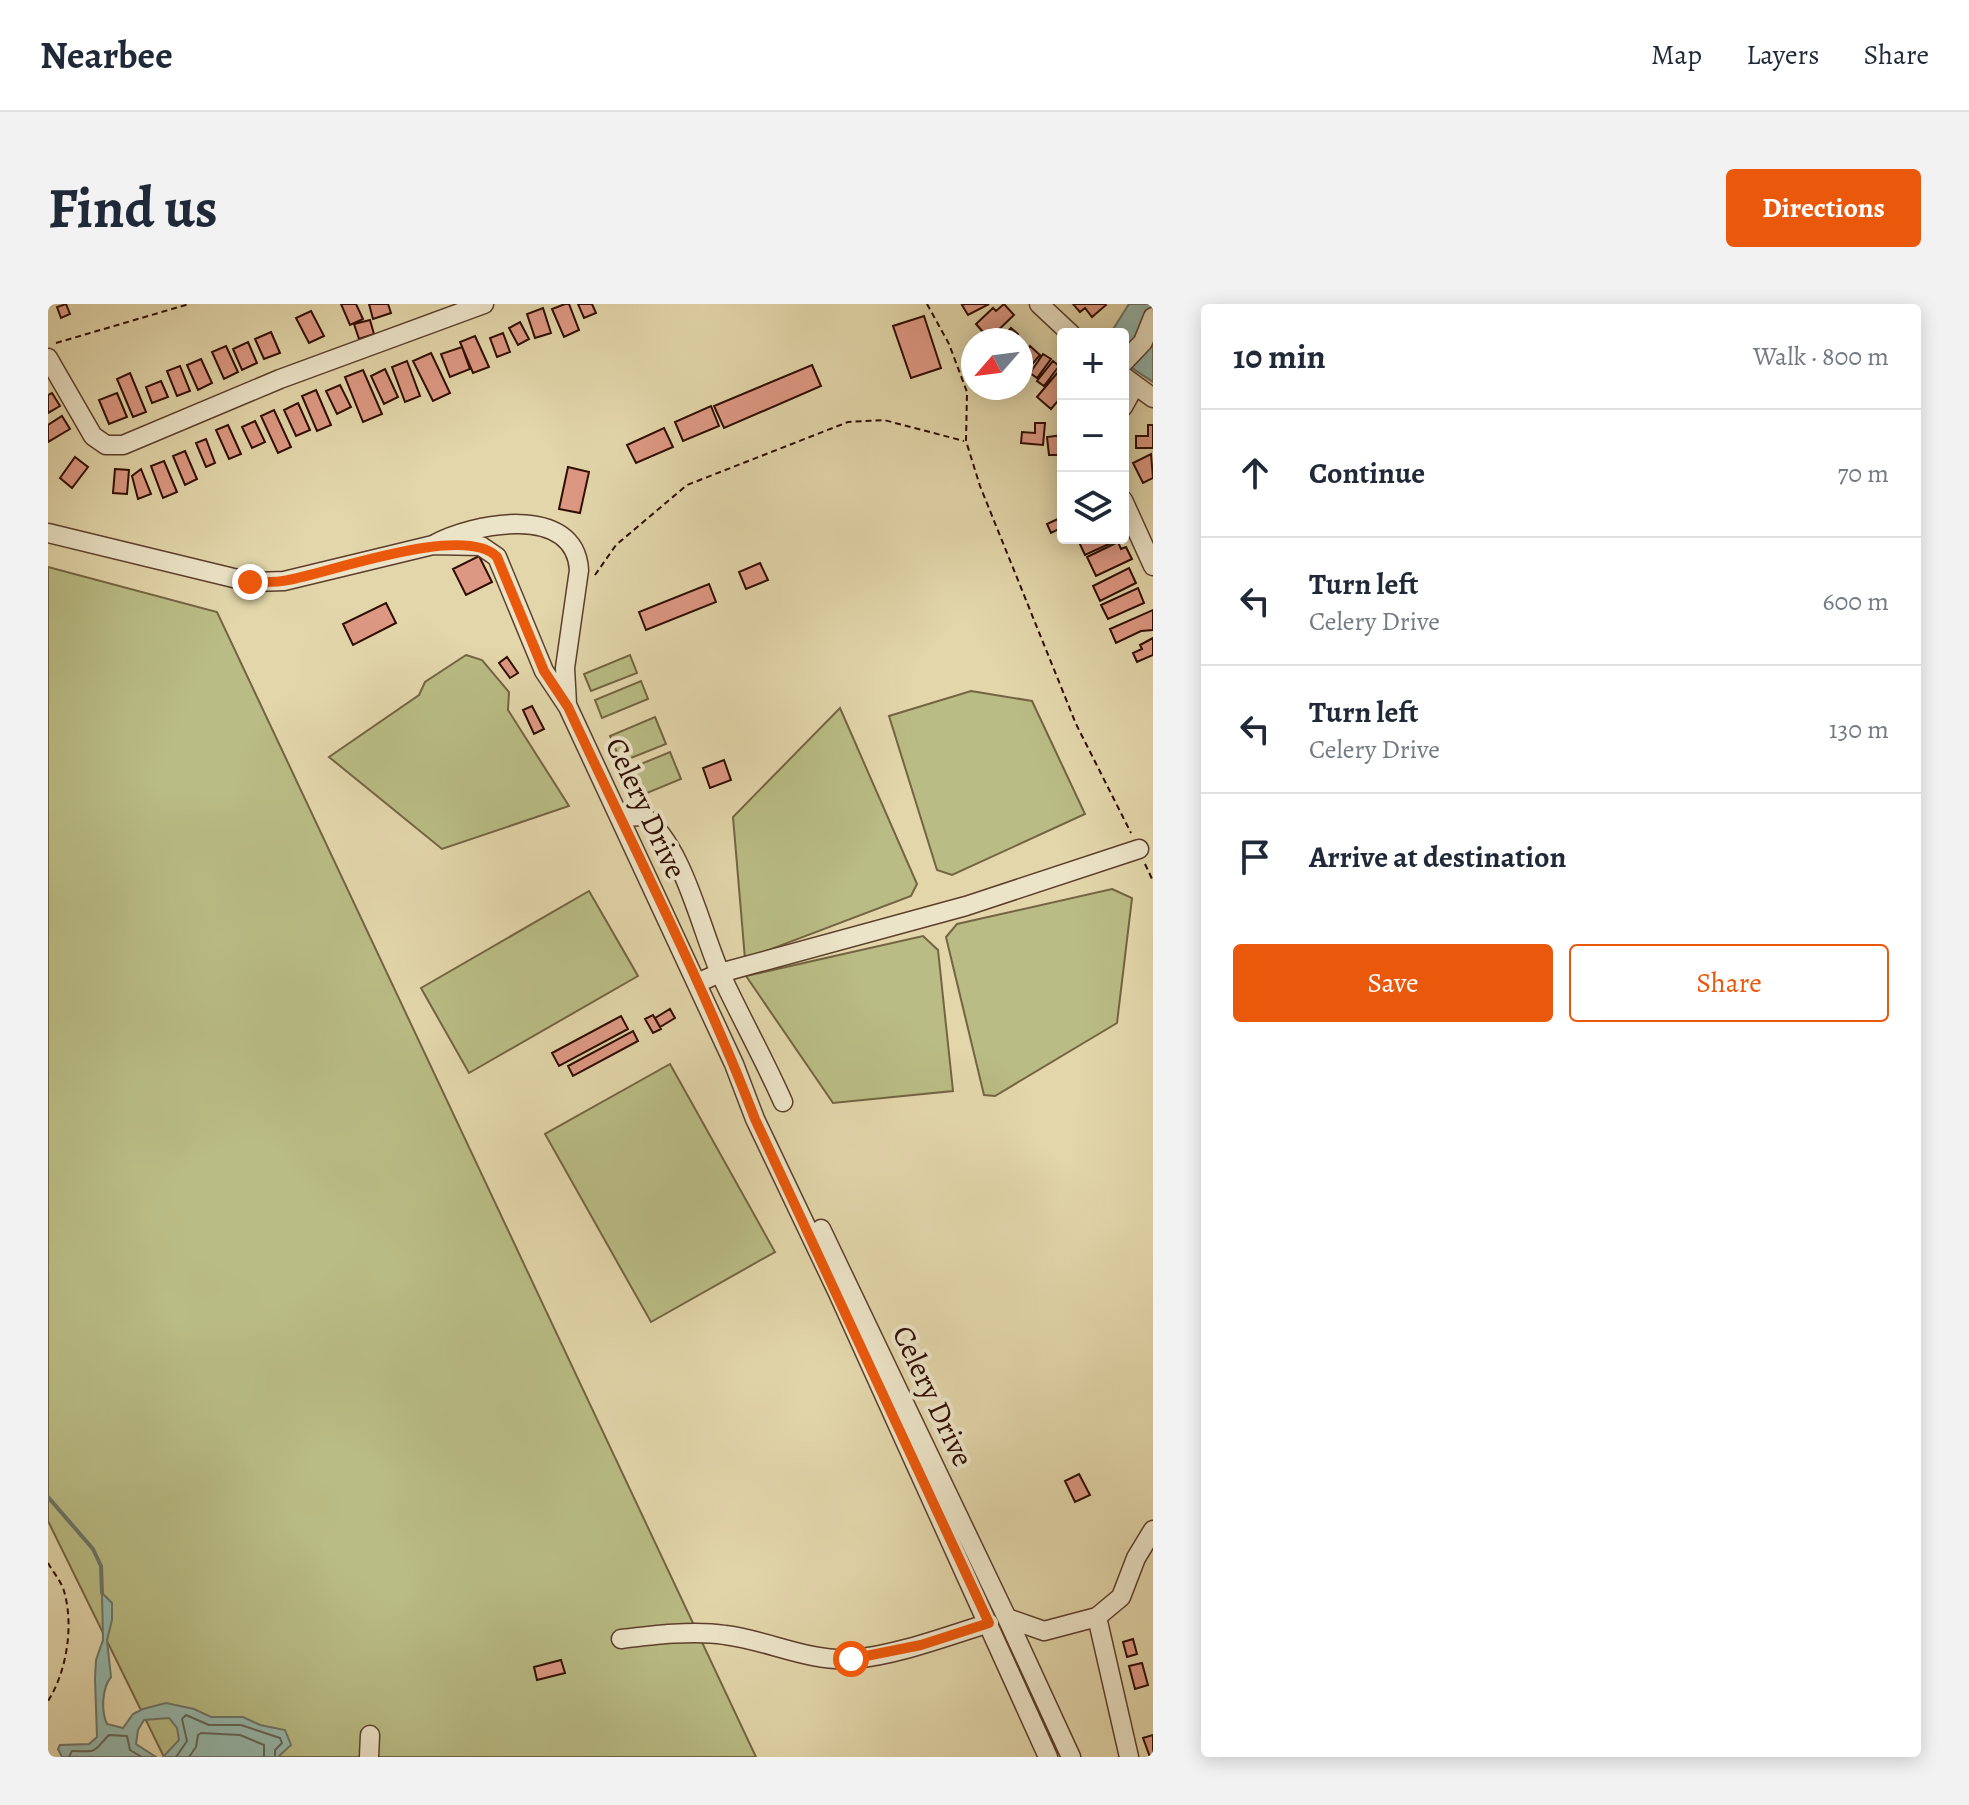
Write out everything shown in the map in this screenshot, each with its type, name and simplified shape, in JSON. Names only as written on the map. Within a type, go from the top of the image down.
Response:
[{"type":"street","points":[[48,358],[93,436],[106,445],[123,445],[280,379],[484,304]]},
{"type":"street","points":[[1039,304],[1065,328]]},
{"type":"street","points":[[1129,357],[1143,342],[1153,317]]},
{"type":"street","points":[[1129,380],[1153,398]]},
{"type":"street","points":[[1129,513],[1153,566]]},
{"type":"street","name":"Celery Drive","points":[[433,545],[450,535],[497,523],[555,531],[571,544],[578,555],[579,570],[565,668],[568,707]]},
{"type":"street","name":"Celery Drive","points":[[48,533],[250,582],[284,581],[433,545],[481,546],[497,557],[544,671],[568,707],[697,983],[755,1119],[1048,1757]]},
{"type":"street","points":[[619,817],[643,816],[656,826],[666,841],[720,973],[783,1102]]},
{"type":"street","points":[[697,983],[720,973],[966,906],[1139,849]]},
{"type":"street","name":"Celery Drive","points":[[734,1064],[764,1115],[843,1274],[1071,1757]]},
{"type":"street","points":[[1007,1618],[1044,1631],[1097,1617],[1121,1597],[1136,1558],[1153,1530]]},
{"type":"street","points":[[1097,1617],[1129,1757]]},
{"type":"street","points":[[621,1639],[651,1635],[724,1634],[808,1655],[851,1659],[921,1645],[989,1623]]},
{"type":"street","points":[[1028,1663],[1044,1631]]},
{"type":"street","points":[[369,1757],[370,1735]]},
{"type":"path","points":[[48,345],[189,304]]},
{"type":"path","points":[[927,304],[949,344],[967,392],[966,441],[980,486],[1076,724],[1153,881]]},
{"type":"path","points":[[593,579],[597,568],[616,545],[687,485],[848,422],[884,420],[966,441]]},
{"type":"path","points":[[48,1563],[63,1588],[68,1612],[68,1644],[48,1701]]},
{"type":"green space","points":[[48,567],[217,612],[756,1757],[164,1757],[48,1521]]},
{"type":"green space","points":[[466,655],[482,660],[509,692],[508,710],[569,806],[442,849],[329,757],[419,695],[425,682]]},
{"type":"green space","points":[[630,655],[637,673],[591,691],[584,674]]},
{"type":"green space","points":[[641,681],[648,699],[602,718],[595,700]]},
{"type":"green space","points":[[971,691],[1032,701],[1085,814],[952,875],[937,870],[889,716]]},
{"type":"green space","points":[[840,708],[917,884],[911,896],[745,959],[733,817]]},
{"type":"green space","points":[[655,717],[666,744],[621,762],[610,736]]},
{"type":"green space","points":[[670,752],[681,779],[635,798],[624,771]]},
{"type":"green space","points":[[1112,889],[1132,898],[1117,1023],[995,1096],[984,1095],[946,937],[957,924]]},
{"type":"green space","points":[[589,891],[638,976],[469,1073],[421,988]]},
{"type":"green space","points":[[923,936],[938,950],[953,1091],[833,1103],[746,976]]},
{"type":"green space","points":[[670,1064],[775,1252],[651,1322],[545,1134]]},
{"type":"water","points":[[1129,304],[1153,304],[1153,382],[1129,366],[1129,328],[1114,328]]},
{"type":"water","points":[[102,1593],[112,1603],[107,1640],[111,1677],[103,1700],[107,1724],[123,1728],[133,1714],[166,1703],[194,1709],[211,1717],[243,1717],[260,1725],[285,1730],[291,1745],[278,1757],[163,1757],[179,1740],[177,1728],[169,1718],[144,1720],[138,1730],[136,1744],[156,1757],[62,1757],[58,1749],[60,1745],[89,1744],[97,1737],[95,1678],[96,1660],[103,1640]]},
{"type":"building","points":[[66,304],[70,314],[61,318],[57,307]]},
{"type":"building","points":[[341,304],[356,304],[363,319],[350,325]]},
{"type":"building","points":[[369,304],[388,304],[391,313],[373,319]]},
{"type":"building","points":[[569,304],[579,330],[564,337],[552,309]]},
{"type":"building","points":[[578,304],[592,304],[596,313],[584,318]]},
{"type":"building","points":[[989,304],[968,315],[962,305]]},
{"type":"building","points":[[1004,304],[1014,315],[1000,328],[979,328],[976,324],[993,308],[996,311]]},
{"type":"building","points":[[1073,304],[1106,305],[1092,317],[1085,308],[1080,312]]},
{"type":"building","points":[[543,308],[551,333],[535,338],[527,314]]},
{"type":"building","points":[[311,311],[324,336],[309,343],[296,318]]},
{"type":"building","points":[[924,316],[941,368],[911,378],[893,326]]},
{"type":"building","points":[[370,320],[374,334],[359,339],[354,324]]},
{"type":"building","points":[[520,322],[529,339],[518,345],[509,328]]},
{"type":"building","points":[[271,332],[280,353],[264,359],[255,339]]},
{"type":"building","points":[[503,333],[510,352],[497,357],[490,338]]},
{"type":"building","points":[[475,336],[489,367],[473,373],[460,342]]},
{"type":"building","points":[[248,342],[257,363],[242,370],[233,349]]},
{"type":"building","points":[[226,346],[238,372],[224,379],[212,352]]},
{"type":"building","points":[[462,347],[470,369],[450,377],[441,354]]},
{"type":"building","points":[[1033,349],[1040,355],[1033,363]]},
{"type":"building","points":[[431,353],[450,393],[433,401],[413,361]]},
{"type":"building","points":[[1043,354],[1051,359],[1037,378],[1033,375],[1033,369]]},
{"type":"building","points":[[201,359],[212,383],[198,390],[187,365]]},
{"type":"building","points":[[407,361],[420,396],[405,402],[392,367]]},
{"type":"building","points":[[1053,361],[1057,364],[1044,386],[1037,381]]},
{"type":"building","points":[[812,365],[821,386],[724,428],[714,406]]},
{"type":"building","points":[[180,366],[190,391],[177,396],[167,371]]},
{"type":"building","points":[[385,369],[398,397],[384,404],[371,376]]},
{"type":"building","points":[[363,370],[382,414],[363,422],[345,377]]},
{"type":"building","points":[[130,373],[146,412],[133,417],[117,379]]},
{"type":"building","points":[[1057,373],[1057,402],[1051,409],[1037,397]]},
{"type":"building","points":[[161,381],[168,397],[152,403],[146,387]]},
{"type":"building","points":[[340,385],[351,407],[337,414],[326,391]]},
{"type":"building","points":[[316,390],[331,425],[317,431],[302,396]]},
{"type":"building","points":[[52,393],[60,406],[48,413],[48,395]]},
{"type":"building","points":[[117,393],[127,417],[109,424],[99,400]]},
{"type":"building","points":[[298,403],[310,430],[296,436],[284,410]]},
{"type":"building","points":[[711,406],[719,426],[683,441],[675,422]]},
{"type":"building","points":[[274,410],[291,447],[278,453],[261,416]]},
{"type":"building","points":[[62,416],[70,429],[48,442],[48,425]]},
{"type":"building","points":[[255,421],[265,442],[252,448],[242,427]]},
{"type":"building","points":[[1035,423],[1045,423],[1043,445],[1021,443],[1022,432],[1035,433]]},
{"type":"building","points":[[228,425],[241,454],[229,459],[216,430]]},
{"type":"building","points":[[1148,425],[1153,425],[1153,448],[1136,448],[1136,436],[1148,436]]},
{"type":"building","points":[[664,428],[673,447],[636,463],[627,445]]},
{"type":"building","points":[[1057,436],[1057,455],[1049,455],[1047,437]]},
{"type":"building","points":[[206,439],[215,463],[206,467],[196,443]]},
{"type":"building","points":[[185,451],[197,479],[185,485],[173,456]]},
{"type":"building","points":[[1151,454],[1153,478],[1143,483],[1133,463]]},
{"type":"building","points":[[75,457],[88,467],[72,488],[60,478]]},
{"type":"building","points":[[164,461],[177,492],[163,498],[151,466]]},
{"type":"building","points":[[568,467],[589,472],[580,513],[559,509]]},
{"type":"building","points":[[115,469],[129,470],[127,494],[113,493]]},
{"type":"building","points":[[141,469],[151,494],[138,499],[132,476]]},
{"type":"building","points":[[1057,519],[1057,530],[1051,533],[1047,524]]},
{"type":"building","points":[[1080,544],[1109,544],[1085,555]]},
{"type":"building","points":[[1119,544],[1121,549],[1126,547],[1132,559],[1096,576],[1087,557]]},
{"type":"building","points":[[479,556],[492,582],[466,595],[453,569]]},
{"type":"building","points":[[760,563],[768,580],[746,589],[739,572]]},
{"type":"building","points":[[1129,568],[1136,583],[1100,601],[1093,586]]},
{"type":"building","points":[[709,584],[716,602],[646,630],[639,612]]},
{"type":"building","points":[[1138,588],[1144,603],[1108,619],[1101,605]]},
{"type":"building","points":[[386,603],[396,623],[353,645],[343,624]]},
{"type":"building","points":[[1153,610],[1153,630],[1141,631],[1116,643],[1110,629]]},
{"type":"building","points":[[1153,638],[1153,655],[1137,662],[1133,653]]},
{"type":"building","points":[[507,657],[518,673],[510,678],[499,663]]},
{"type":"building","points":[[532,706],[544,729],[534,734],[523,710]]},
{"type":"building","points":[[724,760],[731,780],[710,788],[703,768]]},
{"type":"building","points":[[670,1009],[675,1018],[660,1027],[655,1018]]},
{"type":"building","points":[[653,1015],[661,1029],[653,1033],[645,1019]]},
{"type":"building","points":[[621,1016],[628,1029],[559,1066],[552,1053]]},
{"type":"building","points":[[633,1031],[638,1041],[573,1076],[568,1066]]},
{"type":"building","points":[[1079,1474],[1090,1495],[1075,1502],[1065,1481]]},
{"type":"building","points":[[1133,1639],[1137,1654],[1127,1657],[1123,1642]]},
{"type":"building","points":[[561,1660],[565,1673],[537,1680],[534,1667]]},
{"type":"building","points":[[1142,1663],[1148,1685],[1135,1689],[1129,1666]]},
{"type":"building","points":[[1153,1735],[1153,1757],[1150,1757],[1143,1738]]},
{"type":"waterway","points":[[48,1497],[93,1549],[101,1566],[102,1593]]},
{"type":"route","points":[[250,582],[284,581],[433,545],[481,546],[497,557],[544,671],[568,707],[989,1623],[921,1645],[851,1659]]}]
